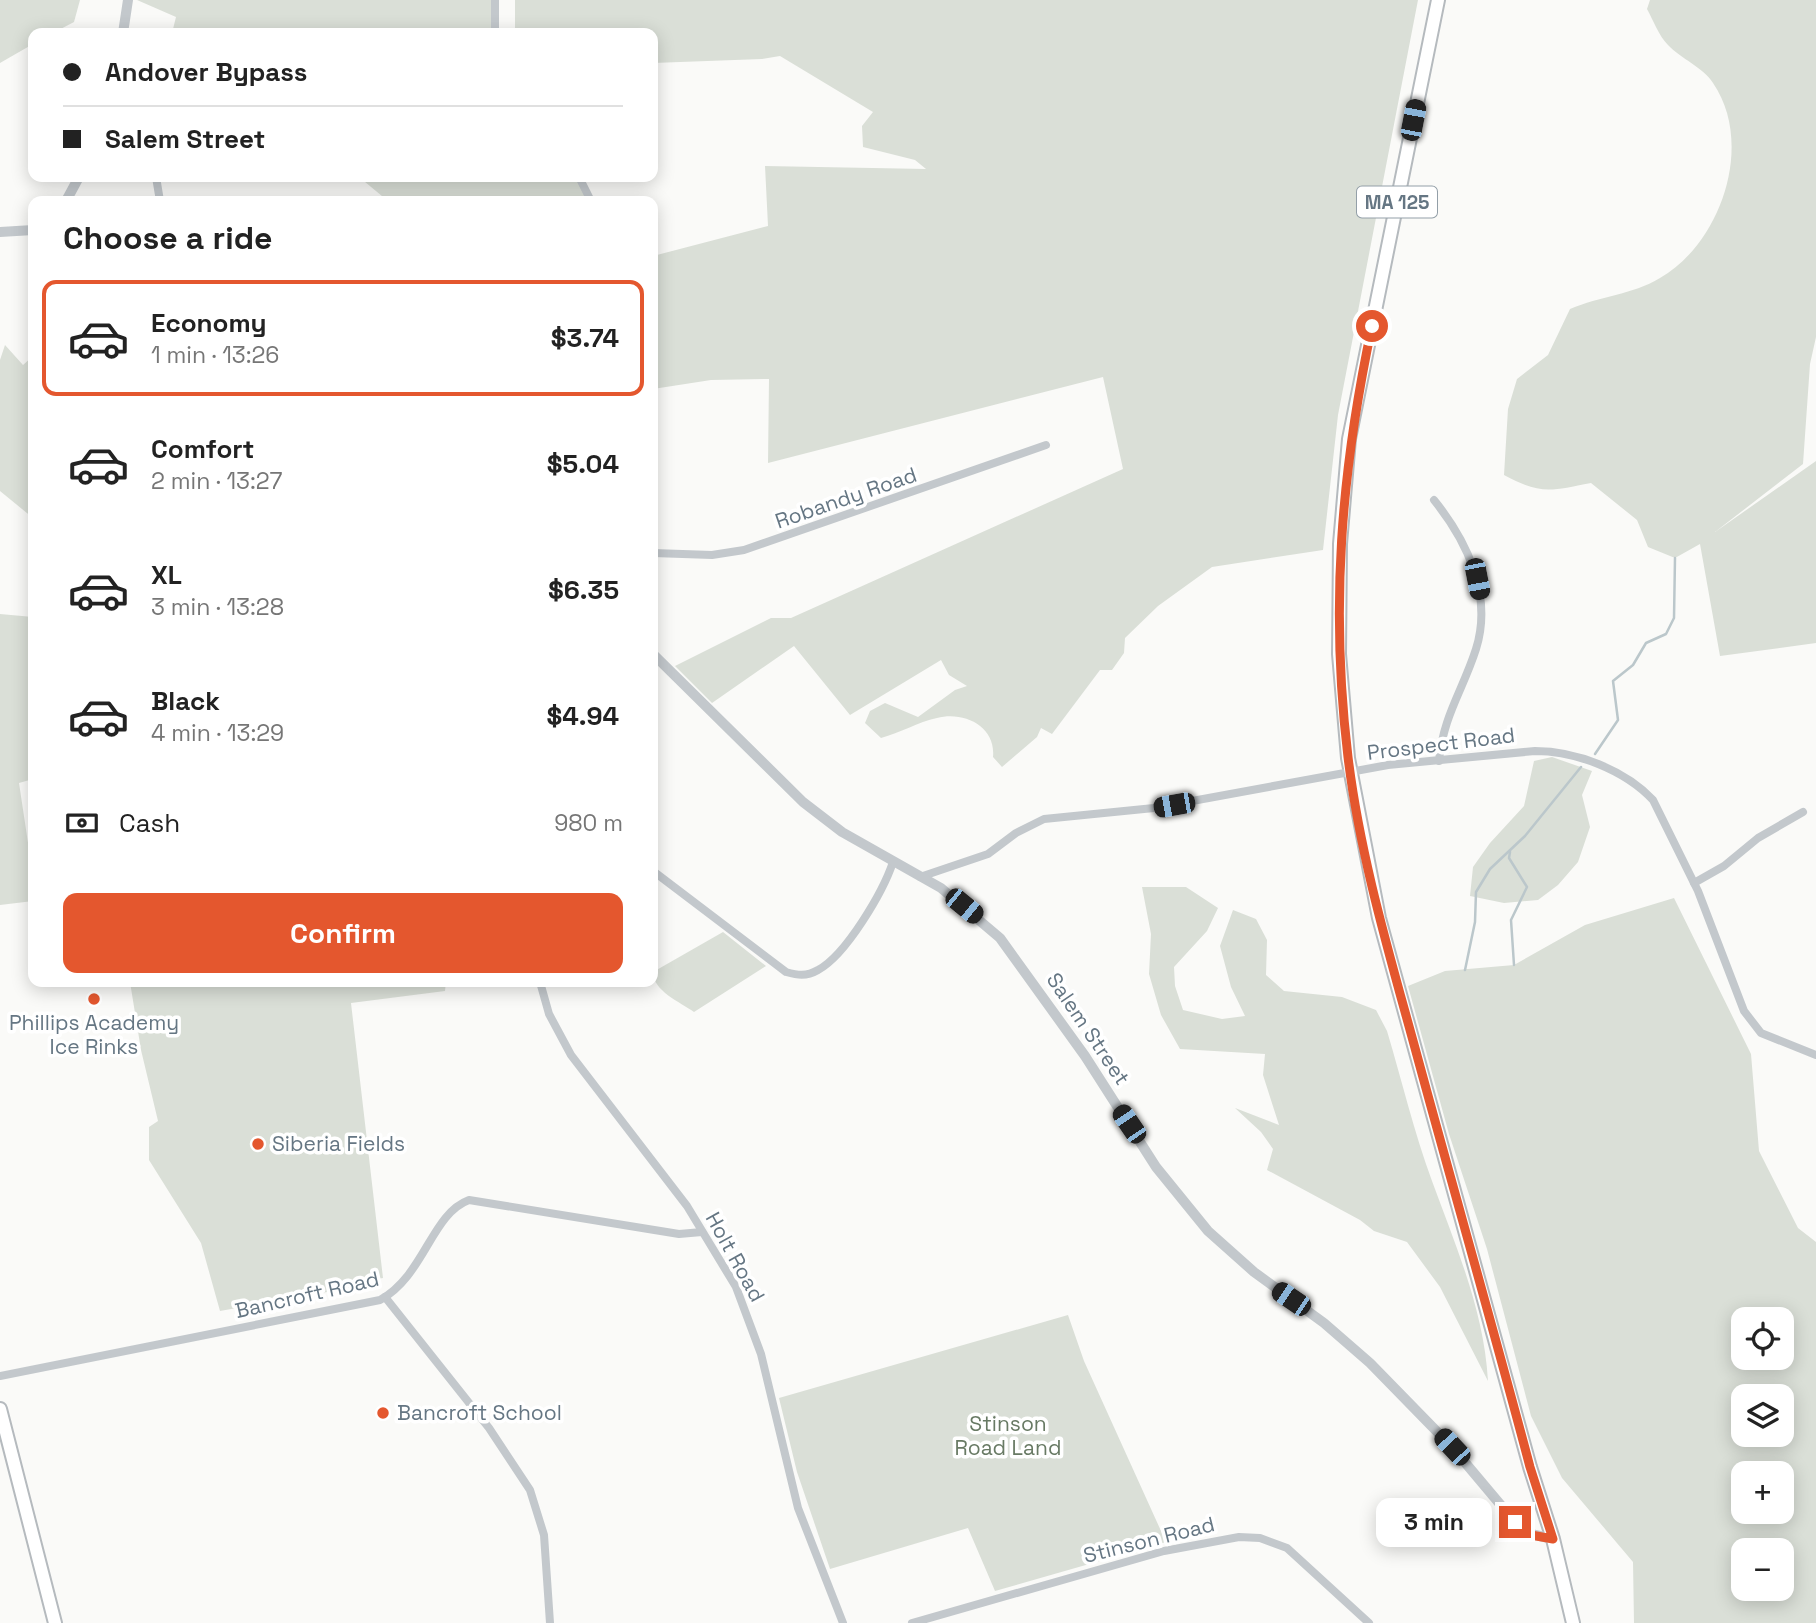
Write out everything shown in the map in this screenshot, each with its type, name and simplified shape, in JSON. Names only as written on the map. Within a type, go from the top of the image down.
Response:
[{"type":"main road","name":"MA 125","points":[[1438,0],[1349,439],[1341,510],[1339,654],[1350,772],[1379,918],[1530,1467],[1553,1539],[1573,1623]]},
{"type":"main road","points":[[0,1409],[55,1623]]},
{"type":"street","points":[[124,28],[128,0]]},
{"type":"street","points":[[495,0],[495,28]]},
{"type":"street","points":[[0,232],[28,230]]},
{"type":"street","name":"Robandy Road","points":[[658,553],[712,555],[744,551],[1046,445]]},
{"type":"street","points":[[1434,500],[1456,526],[1468,551],[1477,579],[1481,612],[1477,647],[1445,721],[1439,761]]},
{"type":"street","name":"Salem Street","points":[[658,662],[803,802],[842,832],[941,888],[982,921],[1015,956],[1156,1167],[1208,1231],[1254,1272],[1370,1363],[1452,1447],[1515,1522],[1531,1535],[1553,1539]]},
{"type":"street","name":"Prospect Road","points":[[920,877],[988,854],[1016,833],[1044,819],[1154,808],[1350,772],[1548,751],[1618,773],[1642,788],[1653,800],[1694,883],[1740,1002],[1753,1024],[1775,1040],[1816,1055]]},
{"type":"street","points":[[1694,883],[1724,866],[1758,838],[1803,813]]},
{"type":"street","points":[[658,875],[786,972],[804,975],[825,965],[859,927],[893,862]]},
{"type":"street","name":"Holt Road","points":[[541,987],[549,1014],[571,1055],[656,1164],[736,1287],[752,1328],[795,1499],[843,1623]]},
{"type":"street","name":"Bancroft Road","points":[[0,1376],[237,1330],[385,1297],[402,1285],[448,1212],[455,1205],[469,1200],[679,1234],[702,1232]]},
{"type":"street","points":[[385,1297],[489,1428],[530,1490],[544,1535],[550,1623]]},
{"type":"street","name":"Stinson Road","points":[[912,1623],[1164,1551],[1239,1537],[1260,1538],[1287,1548],[1369,1623]]},
{"type":"green space","points":[[0,0],[80,0],[74,22],[63,28],[28,28],[28,47],[0,63]]},
{"type":"green space","points":[[137,0],[495,0],[495,28],[173,28],[176,17]]},
{"type":"green space","points":[[515,0],[1418,0],[1338,415],[1323,550],[1212,567],[1158,606],[1125,638],[1124,653],[1112,670],[1100,670],[1052,734],[1041,728],[1037,737],[1002,767],[993,757],[993,746],[989,737],[968,719],[948,716],[937,718],[881,738],[865,723],[870,711],[885,703],[918,717],[955,690],[967,686],[949,675],[941,660],[850,715],[794,646],[712,703],[675,666],[771,618],[791,618],[1123,469],[1103,377],[768,463],[769,379],[711,380],[658,388],[658,255],[768,226],[765,166],[926,169],[915,160],[863,147],[862,126],[873,112],[780,56],[658,63],[658,28],[515,28]]},
{"type":"green space","points":[[1650,0],[1816,0],[1816,337],[1810,364],[1803,464],[1715,532],[1816,461],[1816,643],[1720,656],[1700,544],[1675,558],[1648,547],[1637,520],[1591,483],[1546,490],[1527,486],[1504,475],[1508,409],[1517,379],[1548,355],[1570,309],[1649,284],[1682,262],[1715,217],[1725,190],[1731,162],[1731,134],[1725,107],[1709,77],[1673,50],[1662,37],[1647,9]]},
{"type":"green space","points":[[365,182],[581,182],[585,196],[382,196]]},
{"type":"green space","points":[[5,345],[23,365],[28,360],[28,514],[0,491],[0,360]]},
{"type":"green space","points":[[0,614],[28,617],[28,780],[19,783],[28,843],[28,902],[0,905]]},
{"type":"green space","points":[[1552,757],[1592,771],[1582,795],[1590,827],[1578,862],[1558,885],[1538,900],[1504,903],[1470,896],[1473,867],[1490,843],[1524,806],[1534,761]]},
{"type":"green space","points":[[1142,887],[1186,887],[1218,908],[1207,931],[1174,967],[1175,986],[1183,1010],[1222,1019],[1245,1016],[1231,987],[1220,946],[1233,910],[1256,919],[1267,940],[1266,975],[1284,991],[1342,997],[1376,1010],[1387,1031],[1426,1163],[1468,1279],[1481,1329],[1488,1381],[1440,1287],[1407,1242],[1374,1231],[1360,1220],[1267,1170],[1273,1149],[1261,1132],[1235,1108],[1279,1125],[1263,1075],[1265,1054],[1180,1049],[1161,1015],[1149,974],[1151,934]]},
{"type":"green space","points":[[1674,898],[1751,1054],[1759,1151],[1798,1228],[1816,1242],[1816,1623],[1634,1623],[1633,1562],[1562,1478],[1531,1416],[1487,1249],[1449,1134],[1408,986],[1445,971],[1514,965],[1585,925]]},
{"type":"green space","points":[[723,932],[766,966],[694,1012],[658,986],[658,969]]},
{"type":"green space","name":"Siberia Fields","points":[[131,987],[445,987],[445,991],[351,1003],[383,1278],[371,1280],[372,1284],[220,1311],[201,1243],[149,1160],[149,1127],[158,1121],[141,1050]]},
{"type":"green space","name":"Stinson Road Land","points":[[1068,1315],[1084,1361],[1166,1542],[995,1591],[968,1528],[830,1569],[797,1472],[779,1398]]},
{"type":"waterway","points":[[1595,754],[1618,720],[1613,681],[1633,665],[1646,643],[1666,634],[1674,618],[1675,558]]},
{"type":"waterway","points":[[1465,970],[1475,922],[1476,892],[1490,869],[1525,836],[1581,767]]},
{"type":"waterway","points":[[1510,852],[1509,858],[1527,887],[1511,920],[1514,965]]},
{"type":"place","name":"Phillips Academy Ice Rinks","points":[[94,999]]},
{"type":"place","name":"Siberia Fields","points":[[258,1144]]},
{"type":"place","name":"Bancroft School","points":[[383,1413]]},
{"type":"route","points":[[1372,326],[1349,439],[1341,510],[1339,654],[1348,758],[1379,918],[1530,1467],[1553,1539],[1531,1535],[1515,1522]]}]
